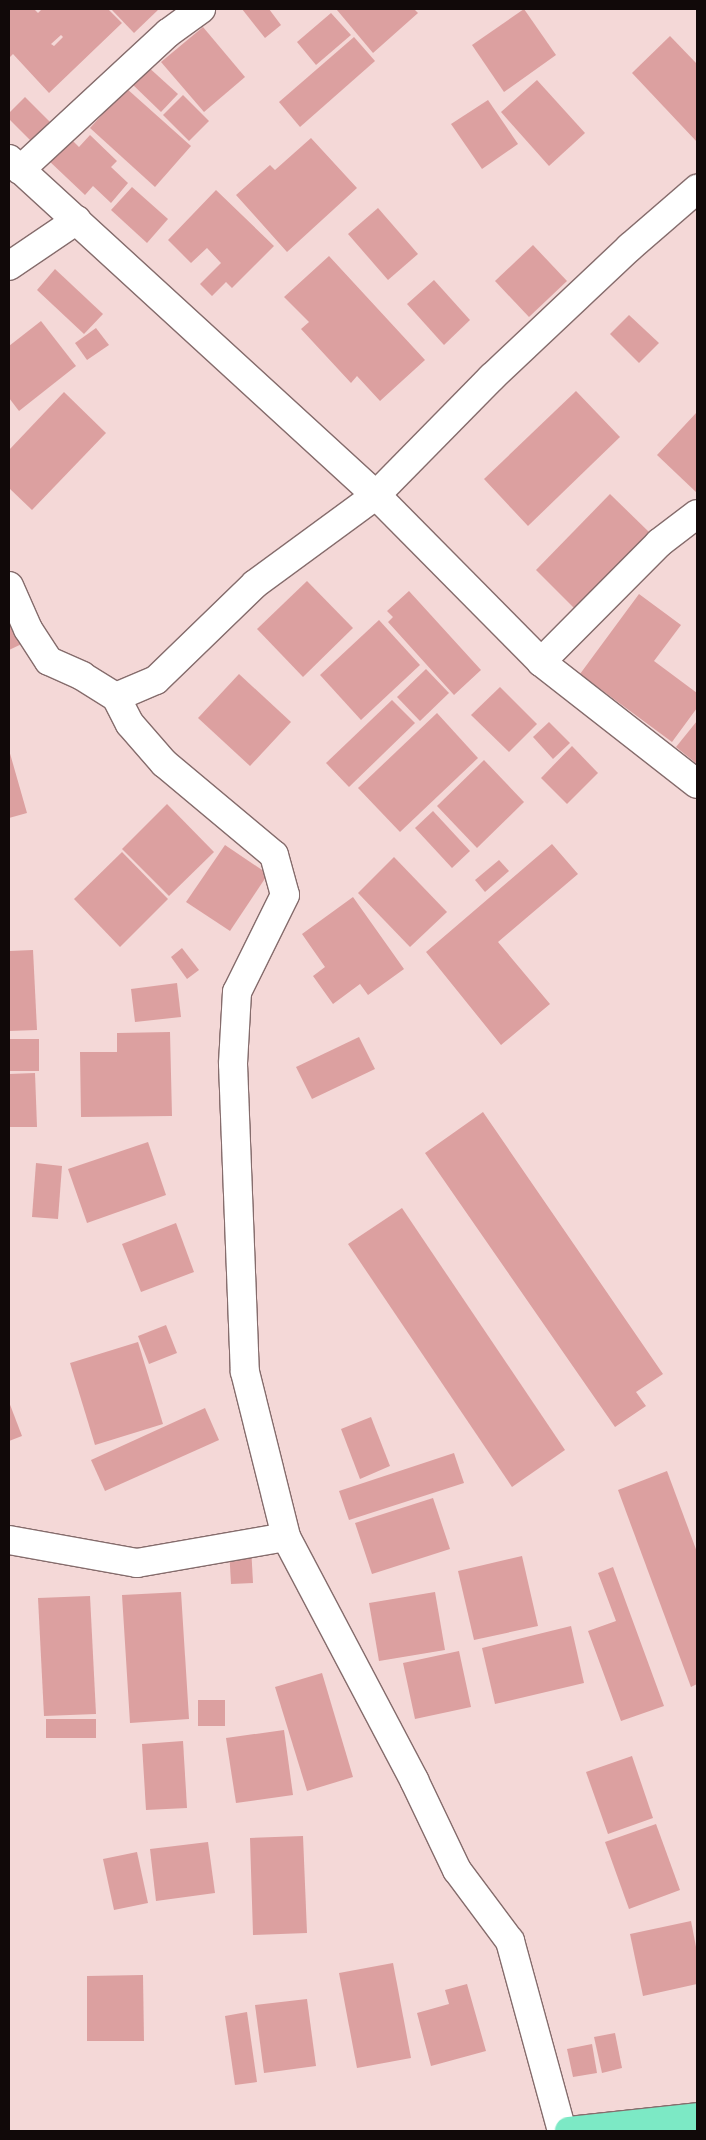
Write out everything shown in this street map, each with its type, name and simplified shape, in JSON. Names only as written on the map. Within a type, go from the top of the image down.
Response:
[{"type":"main road","points":[[570,2131],[697,2117]]},
{"type":"street","points":[[201,9],[168,33],[14,165],[77,220],[376,495],[541,662],[697,784]]},
{"type":"street","points":[[116,697],[156,680],[255,584],[376,495],[492,377],[630,247],[697,189]]},
{"type":"street","points":[[9,266],[77,220]]},
{"type":"street","points":[[541,662],[659,542],[697,514]]},
{"type":"street","points":[[9,586],[28,629],[49,661],[82,676],[116,697],[130,724],[164,763],[274,855],[285,894],[237,992],[233,1064],[245,1372],[286,1537],[414,1780],[457,1870],[510,1941],[562,2131]]},
{"type":"street","points":[[9,1540],[137,1563],[286,1537]]},
{"type":"building","points":[[9,9],[34,9],[38,13],[42,9],[108,9],[122,23],[49,93],[13,54],[9,58]],"holes":[[[61,35],[63,37],[54,46],[51,44]]]},
{"type":"building","points":[[111,9],[159,9],[134,33]]},
{"type":"building","points":[[242,9],[269,9],[281,25],[265,38]]},
{"type":"building","points":[[414,9],[418,13],[373,53],[337,10]]},
{"type":"building","points":[[524,9],[556,55],[504,92],[472,45]]},
{"type":"building","points":[[331,13],[351,35],[316,65],[297,42]]},
{"type":"building","points":[[203,27],[245,77],[204,112],[161,62]]},
{"type":"building","points":[[670,36],[697,64],[697,142],[632,73]]},
{"type":"building","points":[[354,37],[375,61],[300,127],[279,102]]},
{"type":"building","points":[[146,65],[178,94],[161,112],[130,82]]},
{"type":"building","points":[[537,80],[585,133],[549,166],[501,112]]},
{"type":"building","points":[[126,88],[191,146],[155,187],[90,128]]},
{"type":"building","points":[[183,95],[209,121],[189,141],[163,115]]},
{"type":"building","points":[[25,97],[55,127],[36,146],[9,119],[9,113]]},
{"type":"building","points":[[488,100],[518,144],[482,169],[451,124]]},
{"type":"building","points":[[90,135],[117,161],[111,167],[128,183],[111,203],[93,186],[85,195],[47,159],[69,137],[79,147]]},
{"type":"building","points":[[311,138],[357,188],[287,252],[236,195],[270,165],[275,170]]},
{"type":"building","points":[[132,187],[168,219],[147,243],[111,210]]},
{"type":"building","points":[[216,190],[274,246],[232,288],[226,282],[212,296],[200,284],[221,263],[207,248],[191,263],[168,240]]},
{"type":"building","points":[[378,208],[418,254],[388,280],[348,234]]},
{"type":"building","points":[[533,245],[567,281],[529,317],[495,281]]},
{"type":"building","points":[[329,256],[425,360],[380,401],[357,376],[351,383],[301,329],[309,322],[284,297]]},
{"type":"building","points":[[55,269],[103,314],[84,334],[37,290]]},
{"type":"building","points":[[434,280],[470,320],[444,345],[407,304]]},
{"type":"building","points":[[629,315],[659,343],[639,363],[610,334]]},
{"type":"building","points":[[41,321],[76,366],[19,411],[9,398],[9,346]]},
{"type":"building","points":[[96,328],[109,345],[87,360],[75,343]]},
{"type":"building","points":[[576,391],[620,437],[528,526],[484,479]]},
{"type":"building","points":[[64,392],[106,433],[32,510],[9,488],[9,450]]},
{"type":"building","points":[[697,412],[697,493],[657,455]]},
{"type":"building","points":[[610,494],[650,533],[576,610],[536,570]]},
{"type":"building","points":[[307,581],[353,628],[303,677],[257,629]]},
{"type":"building","points":[[409,591],[481,670],[454,695],[388,622],[393,617],[387,611]]},
{"type":"building","points":[[639,594],[681,625],[654,661],[697,693],[697,708],[672,742],[580,674]]},
{"type":"building","points":[[9,600],[28,641],[9,650]]},
{"type":"building","points":[[379,620],[420,665],[361,720],[320,675]]},
{"type":"building","points":[[426,669],[449,693],[420,721],[397,697]]},
{"type":"building","points":[[239,674],[291,722],[250,766],[198,718]]},
{"type":"building","points":[[500,687],[537,724],[509,752],[471,715]]},
{"type":"building","points":[[392,700],[415,723],[349,787],[326,763]]},
{"type":"building","points":[[437,713],[478,758],[400,832],[358,788]]},
{"type":"building","points":[[697,721],[697,764],[676,747]]},
{"type":"building","points":[[549,722],[570,743],[553,759],[533,737]]},
{"type":"building","points":[[572,746],[598,773],[567,804],[541,778]]},
{"type":"building","points":[[9,750],[27,813],[9,818]]},
{"type":"building","points":[[484,760],[524,802],[477,848],[437,806]]},
{"type":"building","points":[[167,804],[214,852],[169,896],[122,849]]},
{"type":"building","points":[[433,811],[470,851],[452,868],[415,828]]},
{"type":"building","points":[[552,844],[578,874],[498,942],[550,1004],[501,1045],[426,952]]},
{"type":"building","points":[[225,845],[268,874],[230,931],[186,902]]},
{"type":"building","points":[[122,852],[168,899],[120,947],[74,899]]},
{"type":"building","points":[[394,857],[447,912],[410,947],[358,893]]},
{"type":"building","points":[[499,860],[509,871],[485,892],[475,880]]},
{"type":"building","points":[[353,897],[404,969],[368,995],[360,984],[333,1004],[313,976],[325,967],[302,934]]},
{"type":"building","points":[[182,948],[199,970],[187,979],[171,957]]},
{"type":"building","points":[[33,950],[37,1030],[9,1031],[9,951]]},
{"type":"building","points":[[177,983],[181,1017],[135,1022],[131,989]]},
{"type":"building","points":[[170,1032],[172,1116],[81,1117],[80,1052],[117,1052],[117,1033]]},
{"type":"building","points":[[359,1037],[375,1069],[312,1099],[296,1067]]},
{"type":"building","points":[[9,1039],[39,1039],[39,1071],[9,1071]]},
{"type":"building","points":[[35,1073],[37,1127],[9,1127],[9,1074]]},
{"type":"building","points":[[483,1112],[663,1374],[636,1392],[646,1406],[615,1427],[425,1153]]},
{"type":"building","points":[[148,1142],[166,1195],[87,1223],[68,1169]]},
{"type":"building","points":[[36,1163],[62,1166],[58,1219],[32,1217]]},
{"type":"building","points":[[402,1208],[565,1450],[512,1487],[348,1244]]},
{"type":"building","points":[[176,1223],[194,1272],[141,1292],[122,1244]]},
{"type":"building","points":[[166,1325],[177,1353],[149,1364],[138,1336]]},
{"type":"building","points":[[138,1342],[163,1424],[95,1445],[70,1363]]},
{"type":"building","points":[[9,1402],[22,1436],[9,1441]]},
{"type":"building","points":[[205,1408],[219,1440],[105,1491],[91,1460]]},
{"type":"building","points":[[371,1417],[390,1466],[360,1479],[341,1429]]},
{"type":"building","points":[[454,1453],[464,1483],[349,1520],[339,1491]]},
{"type":"building","points":[[667,1471],[697,1552],[697,1684],[691,1687],[618,1490]]},
{"type":"building","points":[[433,1498],[450,1549],[372,1574],[355,1523]]},
{"type":"building","points":[[251,1546],[253,1583],[231,1584],[229,1548]]},
{"type":"building","points":[[522,1556],[538,1626],[474,1640],[458,1571]]},
{"type":"building","points":[[613,1567],[664,1706],[621,1721],[588,1631],[616,1621],[598,1573]]},
{"type":"building","points":[[181,1592],[189,1719],[130,1723],[122,1595]]},
{"type":"building","points":[[435,1592],[445,1650],[379,1661],[369,1603]]},
{"type":"building","points":[[90,1596],[96,1714],[44,1716],[38,1598]]},
{"type":"building","points":[[571,1626],[584,1683],[495,1704],[482,1648]]},
{"type":"building","points":[[459,1651],[471,1707],[415,1719],[403,1663]]},
{"type":"building","points":[[322,1673],[353,1777],[307,1791],[275,1687]]},
{"type":"building","points":[[198,1700],[225,1700],[225,1726],[198,1726]]},
{"type":"building","points":[[46,1719],[96,1719],[96,1738],[46,1738]]},
{"type":"building","points":[[284,1730],[293,1795],[236,1803],[226,1738]]},
{"type":"building","points":[[183,1741],[187,1808],[146,1810],[142,1744]]},
{"type":"building","points":[[632,1756],[653,1818],[608,1834],[586,1772]]},
{"type":"building","points":[[656,1824],[680,1890],[629,1909],[605,1842]]},
{"type":"building","points":[[303,1836],[307,1933],[253,1935],[250,1838]]},
{"type":"building","points":[[208,1842],[215,1893],[156,1901],[150,1849]]},
{"type":"building","points":[[137,1852],[148,1903],[114,1910],[103,1859]]},
{"type":"building","points":[[691,1921],[697,1952],[697,1984],[643,1996],[630,1934]]},
{"type":"building","points":[[393,1963],[411,2058],[357,2068],[339,1973]]},
{"type":"building","points":[[143,1975],[144,2041],[87,2041],[87,1976]]},
{"type":"building","points":[[467,1984],[486,2051],[431,2066],[417,2013],[449,2004],[445,1990]]},
{"type":"building","points":[[307,1999],[316,2066],[264,2073],[255,2005]]},
{"type":"building","points":[[247,2012],[257,2082],[235,2085],[225,2016]]},
{"type":"building","points":[[615,2033],[622,2068],[602,2073],[594,2037]]},
{"type":"building","points":[[592,2044],[597,2073],[573,2077],[567,2049]]}]
